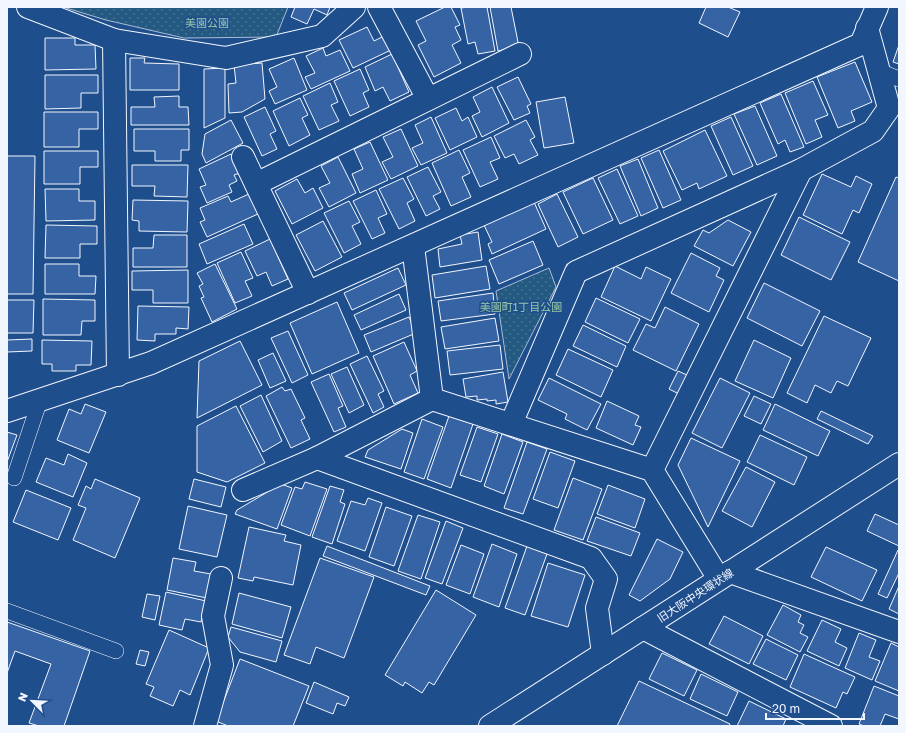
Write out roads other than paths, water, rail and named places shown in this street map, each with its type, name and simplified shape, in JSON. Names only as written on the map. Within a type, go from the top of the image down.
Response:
[{"type":"street","points":[[28,7],[114,40],[226,58],[322,36],[354,7]]},
{"type":"street","points":[[380,7],[428,99]]},
{"type":"street","points":[[7,411],[151,363],[861,44],[877,7]]},
{"type":"street","points":[[510,424],[576,272],[801,170],[872,131],[889,108],[868,28]]},
{"type":"street","points":[[114,40],[118,375]]},
{"type":"street","points":[[256,184],[520,54]]},
{"type":"street","points":[[243,157],[308,293]]},
{"type":"street","points":[[652,470],[801,170]]},
{"type":"street","points":[[413,246],[432,399]]},
{"type":"street","points":[[243,490],[317,458],[432,399],[652,470],[724,576],[899,632]]},
{"type":"street","points":[[317,458],[591,558],[606,579],[597,608],[603,654]]},
{"type":"street","name":"旧大阪中央環状線","points":[[490,726],[899,464]]},
{"type":"street","points":[[205,726],[222,665],[213,616],[221,578]]},
{"type":"street","points":[[643,628],[822,724]]},
{"type":"lane","points":[[879,71],[899,79]]},
{"type":"lane","points":[[14,478],[40,400]]},
{"type":"lane","points":[[7,611],[116,652]]},
{"type":"park label","name":"美園公園","points":[[207,22]]},
{"type":"park label","name":"美園町1丁目公園","points":[[521,306]]}]
